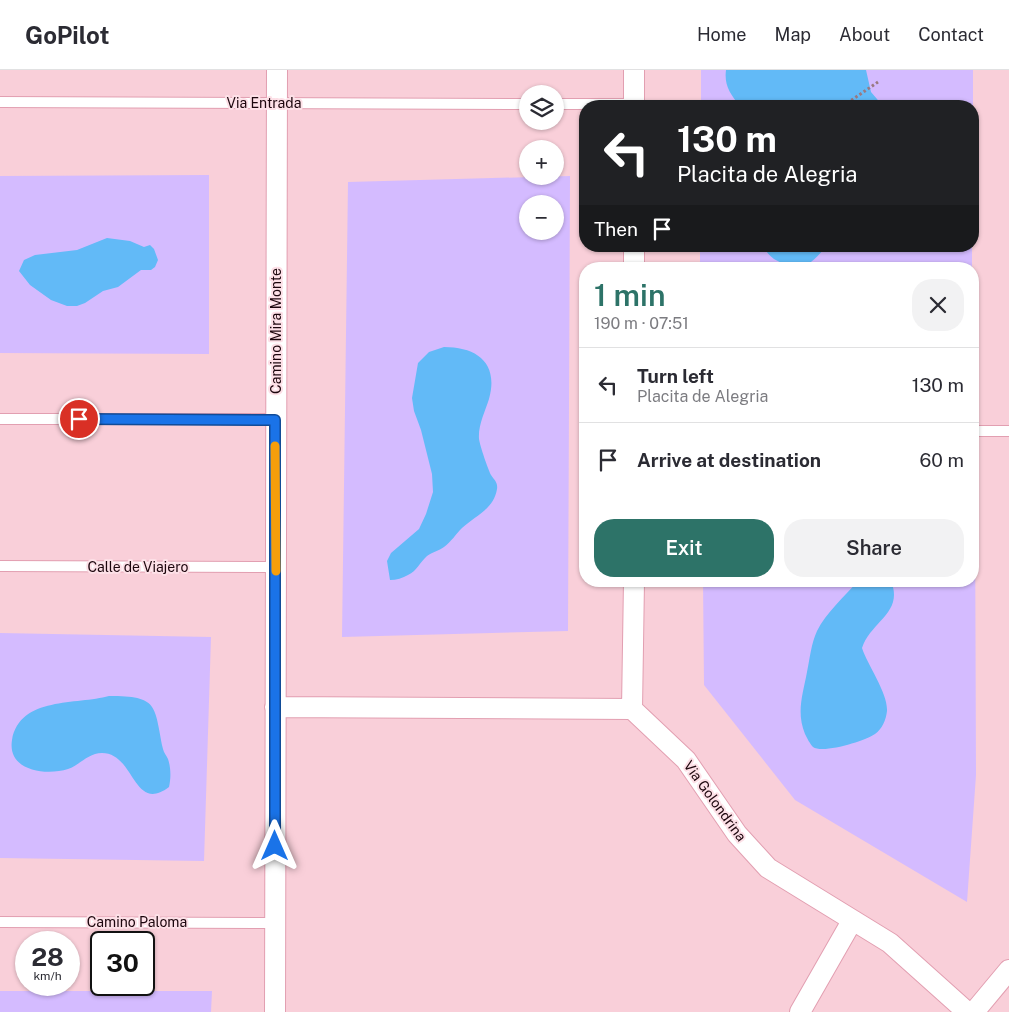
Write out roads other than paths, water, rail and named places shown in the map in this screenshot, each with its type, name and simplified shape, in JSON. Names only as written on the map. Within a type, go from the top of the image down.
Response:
[{"type":"street","name":"Camino Mira Monte","points":[[275,1012],[277,70]]},
{"type":"street","points":[[634,70],[634,100]]},
{"type":"street","points":[[276,707],[632,709],[634,587]]},
{"type":"street","name":"Via Golondrina","points":[[632,709],[686,760],[737,834],[768,868],[890,943],[967,1012]]},
{"type":"street","points":[[800,1012],[852,921]]},
{"type":"street","points":[[974,1012],[1009,970]]},
{"type":"lane","name":"Via Entrada","points":[[0,102],[519,104]]},
{"type":"lane","points":[[564,104],[579,104]]},
{"type":"lane","points":[[0,419],[275,420]]},
{"type":"lane","points":[[979,431],[1009,431]]},
{"type":"lane","name":"Calle de Viajero","points":[[0,566],[276,567]]},
{"type":"lane","name":"Camino Paloma","points":[[0,922],[274,923]]},
{"type":"water","points":[[726,70],[866,70],[871,92],[878,100],[735,100],[726,80]]},
{"type":"water","points":[[107,238],[130,241],[144,247],[150,245],[154,249],[158,260],[155,267],[151,270],[141,270],[118,287],[103,291],[77,306],[67,306],[51,300],[30,285],[19,271],[24,260],[35,255],[77,250]]},
{"type":"water","points":[[767,252],[822,252],[811,262],[781,262],[771,257]]},
{"type":"water","points":[[444,347],[466,350],[475,354],[488,367],[491,376],[491,386],[479,439],[482,452],[497,489],[488,507],[462,528],[447,545],[427,556],[411,573],[402,578],[390,580],[387,561],[391,553],[419,529],[433,492],[432,474],[412,398],[418,363],[429,352]]},
{"type":"water","points":[[852,587],[893,587],[893,601],[890,609],[866,639],[862,648],[881,688],[887,711],[880,730],[870,737],[844,746],[818,749],[813,747],[802,726],[802,695],[817,631],[836,605]]},
{"type":"water","points":[[109,696],[137,698],[146,701],[151,706],[158,722],[163,750],[169,762],[169,787],[157,793],[148,793],[141,788],[121,762],[113,756],[102,753],[92,755],[68,769],[49,772],[30,769],[16,759],[12,750],[12,740],[17,726],[26,716],[38,709],[52,705]]}]
